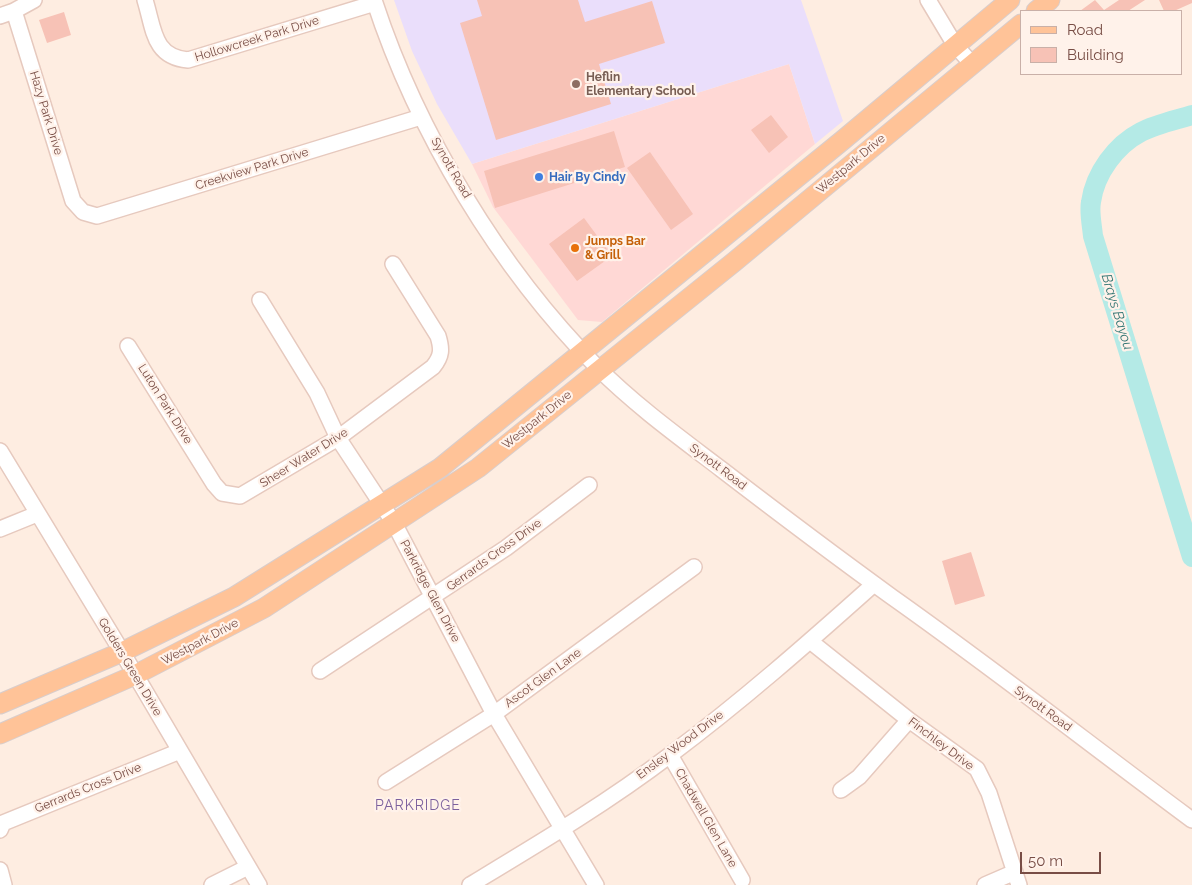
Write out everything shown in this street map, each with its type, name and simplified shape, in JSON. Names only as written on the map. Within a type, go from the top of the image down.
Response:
[{"type":"main road","name":"Westpark Drive","points":[[0,704],[122,652],[234,597],[440,468],[1010,0]]},
{"type":"main road","points":[[1037,10],[1050,0]]},
{"type":"main road","name":"Westpark Drive","points":[[0,734],[135,676],[264,608],[478,468],[734,262],[1020,25]]},
{"type":"main road","points":[[718,241],[734,262]]},
{"type":"street","points":[[7,13],[34,0]]},
{"type":"street","name":"Hollowcreek Park Drive","points":[[145,0],[159,43],[164,52],[174,59],[188,60],[374,2]]},
{"type":"street","points":[[928,0],[955,45],[972,64]]},
{"type":"street","name":"Synott Road","points":[[374,2],[396,63],[421,117],[490,233],[538,298],[583,352],[665,426],[1192,820]]},
{"type":"street","name":"Hazy Park Drive","points":[[7,13],[73,201],[83,212]]},
{"type":"street","name":"Creekview Park Drive","points":[[83,212],[97,216],[421,117]]},
{"type":"street","name":"Sheer Water Drive","points":[[201,463],[222,493],[240,496],[338,438],[434,367],[440,358],[441,346],[438,336],[393,264]]},
{"type":"street","name":"Parkridge Glen Drive","points":[[260,300],[316,393],[338,438],[381,506],[394,523],[494,714],[596,885]]},
{"type":"street","name":"Luton Park Drive","points":[[128,346],[201,463]]},
{"type":"street","name":"Golders Green Drive","points":[[0,451],[122,652],[259,885]]},
{"type":"street","name":"Gerrards Cross Drive","points":[[320,671],[506,548],[589,485]]},
{"type":"street","points":[[0,529],[37,514]]},
{"type":"street","name":"Ascot Glen Lane","points":[[386,782],[494,714],[694,567]]},
{"type":"street","name":"Ensley Wood Drive","points":[[470,885],[562,829],[670,755],[810,641],[874,584]]},
{"type":"street","name":"Finchley Drive","points":[[810,641],[909,720],[977,769],[990,793],[1017,879]]},
{"type":"street","points":[[841,790],[859,777],[909,720]]},
{"type":"street","name":"Gerrards Cross Drive","points":[[0,830],[3,822],[180,751]]},
{"type":"street","name":"Chadwell Glen Lane","points":[[670,755],[742,880]]},
{"type":"street","points":[[212,885],[248,867]]},
{"type":"street","points":[[0,870],[4,885]]},
{"type":"street","points":[[985,885],[1017,879]]},
{"type":"shaded area","name":"Heflin Elementary School","points":[[394,0],[801,0],[843,121],[815,144],[789,64],[472,164],[437,104],[412,51]]},
{"type":"shaded area","points":[[789,64],[815,144],[602,322],[578,320],[493,207],[472,164]]},
{"type":"building","points":[[477,0],[578,0],[585,22],[652,1],[665,43],[599,64],[611,104],[496,140],[460,23],[482,16]]},
{"type":"building","points":[[1095,0],[1104,10],[1081,10]]},
{"type":"building","points":[[1119,0],[1145,0],[1130,10],[1104,10]]},
{"type":"building","points":[[1159,0],[1192,0],[1192,3],[1176,10],[1164,10]]},
{"type":"building","points":[[64,12],[71,35],[47,43],[39,20]]},
{"type":"building","points":[[771,115],[788,137],[769,153],[751,130]]},
{"type":"building","points":[[614,131],[625,167],[495,208],[484,171]]},
{"type":"building","points":[[650,152],[693,214],[671,230],[627,168]]},
{"type":"building","points":[[584,218],[612,256],[577,281],[549,244]]},
{"type":"building","points":[[971,552],[985,596],[955,605],[942,561]]},
{"type":"waterway","name":"Brays Bayou","points":[[1192,115],[1147,129],[1123,144],[1102,171],[1093,191],[1090,210],[1093,236],[1192,557]]},
{"type":"place","name":"Heflin Elementary School","points":[[576,84]]},
{"type":"place","name":"Hair By Cindy","points":[[539,177]]},
{"type":"place","name":"Jumps Bar & Grill","points":[[575,248]]},
{"type":"district","name":"PARKRIDGE","points":[[418,806]]}]
